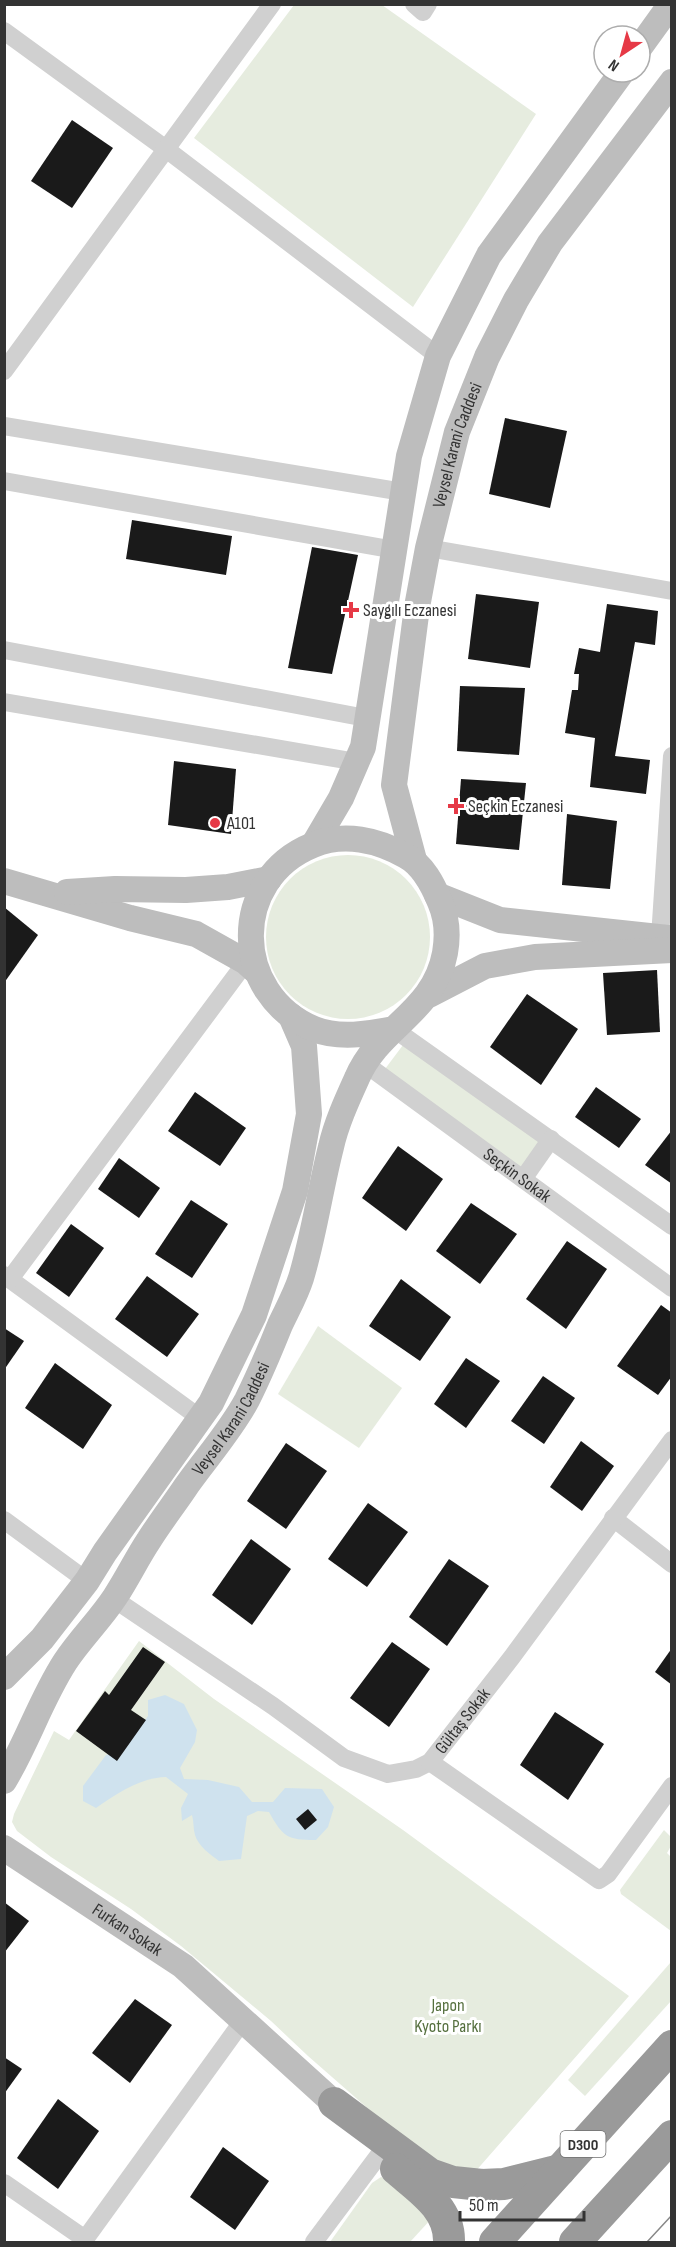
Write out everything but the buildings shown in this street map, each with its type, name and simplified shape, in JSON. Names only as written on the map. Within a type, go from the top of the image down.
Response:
[{"type":"highway","name":"D300","points":[[495,2242],[672,2046]]},
{"type":"highway","points":[[334,2103],[379,2155],[434,2201],[444,2216],[449,2242]]},
{"type":"highway","points":[[334,2103],[430,2174],[453,2182],[482,2186],[504,2184],[560,2170]]},
{"type":"highway","points":[[575,2242],[672,2136]]},
{"type":"highway","points":[[604,2242],[608,2225],[624,2189]]},
{"type":"main road","points":[[652,30],[671,4]]},
{"type":"main road","name":"Veysel Karani Caddesi","points":[[414,860],[394,785],[417,607],[428,548],[457,432],[487,357],[516,300],[550,243],[672,82]]},
{"type":"main road","points":[[314,844],[341,798],[363,747],[408,456],[438,356],[489,255],[613,84]]},
{"type":"main road","points":[[251,966],[250,923],[257,900],[269,879],[289,858],[314,844],[338,839],[362,839],[387,846],[414,860],[437,895],[444,912],[447,941],[442,969],[429,995]]},
{"type":"main road","points":[[52,893],[115,889],[186,890],[228,887],[269,879]]},
{"type":"main road","points":[[4,880],[130,918],[196,934],[251,966],[270,996],[291,1017],[316,1030],[345,1035],[394,1029],[429,995],[485,966],[535,957],[668,942]]},
{"type":"main road","points":[[437,895],[500,920],[668,942]]},
{"type":"main road","name":"Veysel Karani Caddesi","points":[[4,1677],[42,1639],[87,1581],[105,1552],[211,1403],[254,1315],[295,1191],[309,1114],[304,1046],[291,1017]]},
{"type":"main road","name":"Veysel Karani Caddesi","points":[[4,1781],[64,1663],[114,1599],[148,1541],[245,1404],[300,1280],[332,1142],[364,1063],[394,1029]]},
{"type":"main road","name":"Furkan Sokak","points":[[4,1848],[183,1966],[242,2022],[334,2103]]},
{"type":"street","points":[[4,371],[272,4]]},
{"type":"street","points":[[414,4],[423,12],[428,4]]},
{"type":"street","points":[[4,31],[166,149],[438,356]]},
{"type":"street","points":[[4,426],[403,492]]},
{"type":"street","points":[[4,481],[395,550]]},
{"type":"street","points":[[428,548],[672,591]]},
{"type":"street","points":[[4,650],[366,718]]},
{"type":"street","points":[[4,702],[357,762]]},
{"type":"street","points":[[668,942],[672,756]]},
{"type":"street","points":[[200,1418],[7,1277],[251,966]]},
{"type":"street","points":[[394,1029],[672,1226]]},
{"type":"street","name":"Seçkin Sokak","points":[[364,1063],[672,1288]]},
{"type":"street","points":[[523,1179],[551,1139]]},
{"type":"street","name":"Gültaş Sokak","points":[[114,1599],[273,1706],[344,1758],[388,1774],[416,1769],[430,1762],[512,1657],[672,1440]]},
{"type":"street","points":[[613,1518],[672,1564]]},
{"type":"street","points":[[4,1520],[87,1581]]},
{"type":"street","points":[[430,1762],[599,1880],[608,1874],[672,1786]]},
{"type":"street","points":[[4,2183],[84,2241],[242,2022]]},
{"type":"street","points":[[314,2242],[379,2155]]},
{"type":"green space","points":[[294,5],[382,5],[536,114],[413,307],[194,138]]},
{"type":"green space","points":[[348,855],[379,861],[406,879],[424,906],[430,937],[424,968],[406,995],[379,1013],[348,1019],[317,1013],[290,995],[272,968],[266,937],[272,906],[290,879],[317,861]]},
{"type":"green space","points":[[406,1041],[541,1141],[520,1171],[382,1073]]},
{"type":"green space","points":[[318,1326],[402,1388],[359,1448],[278,1394]]},
{"type":"green space","name":"Japon Kyoto Parkı","points":[[139,1641],[214,1699],[403,1830],[629,1996],[474,2173],[441,2165],[396,2133],[271,2021],[181,1946],[17,1831],[12,1822],[14,1814],[54,1731],[69,1740]]},
{"type":"green space","points":[[664,1830],[671,1837],[671,1846],[667,1853],[671,1857],[671,1931],[621,1894],[620,1890]]},
{"type":"green space","points":[[671,1962],[671,2001],[585,2096],[568,2080]]},
{"type":"green space","points":[[381,2177],[432,2218],[410,2242],[330,2242],[372,2183]]},
{"type":"water","points":[[165,1695],[184,1704],[197,1730],[195,1742],[180,1768],[184,1779],[208,1780],[239,1787],[252,1802],[273,1802],[285,1788],[322,1789],[334,1807],[328,1827],[316,1840],[292,1838],[282,1832],[269,1812],[258,1811],[247,1816],[241,1859],[219,1861],[199,1843],[194,1832],[192,1815],[182,1821],[181,1808],[188,1794],[166,1777],[138,1783],[96,1808],[83,1801],[83,1786],[106,1755],[123,1752],[148,1716],[148,1700]]},
{"type":"tram line","points":[[647,2242],[672,2215]]},
{"type":"place","name":"Saygılı Eczanesi","points":[[351,610]]},
{"type":"place","name":"Seçkin Eczanesi","points":[[456,806]]},
{"type":"place","name":"A101","points":[[215,823]]}]
